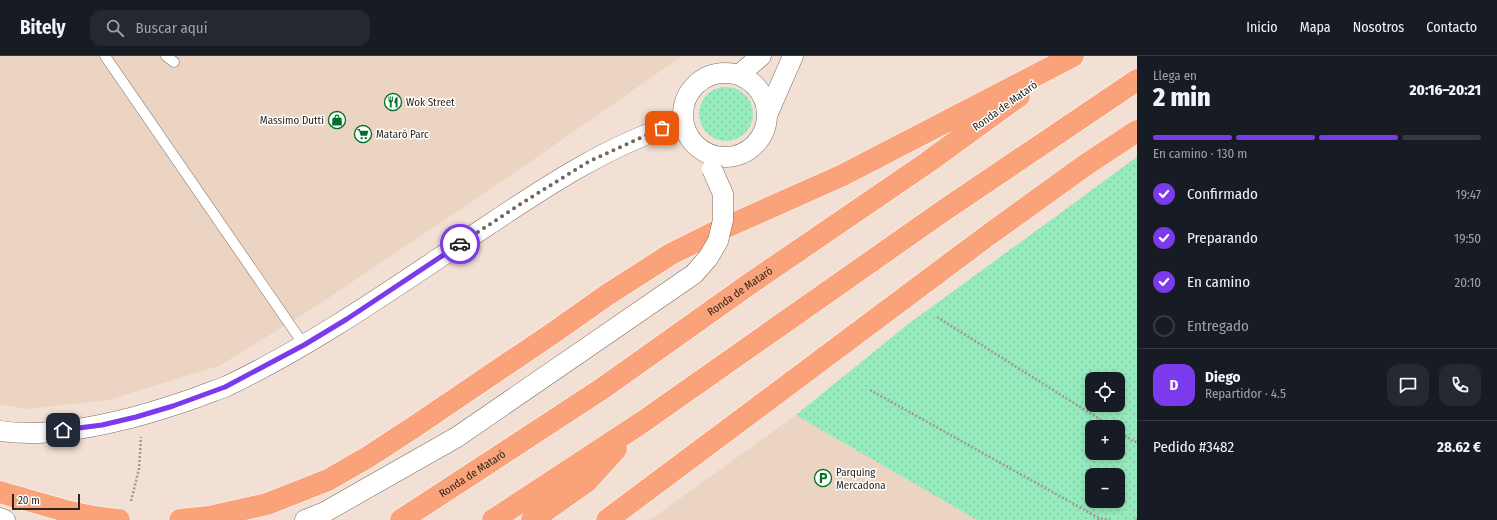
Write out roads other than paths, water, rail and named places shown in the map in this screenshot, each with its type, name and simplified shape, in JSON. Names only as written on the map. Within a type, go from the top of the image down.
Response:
[{"type":"highway","points":[[180,520],[209,517],[267,504],[328,480],[368,457],[414,427],[607,295],[671,254],[713,233],[843,175],[1073,56]]},
{"type":"highway","name":"Ronda de Mataró","points":[[401,520],[604,388],[748,285],[928,162],[1073,56]]},
{"type":"highway","points":[[493,520],[641,423],[943,211],[1137,80]]},
{"type":"highway","points":[[607,520],[986,236],[1084,166],[1137,131]]},
{"type":"highway","points":[[532,520],[586,482],[641,423]]},
{"type":"highway","points":[[0,492],[56,509],[98,519],[125,511]]},
{"type":"street","points":[[740,74],[762,56]]},
{"type":"street","points":[[710,161],[741,154],[755,145],[765,130],[768,113],[793,56]]},
{"type":"street","points":[[305,520],[325,512],[457,437],[694,274],[708,258],[718,241],[723,220],[723,194],[710,161],[691,140],[686,132],[683,122],[683,107],[688,93],[698,82],[710,74],[725,72],[740,74],[754,83],[761,92],[764,97],[768,113]]},
{"type":"street","points":[[0,431],[41,434],[102,425],[173,406],[225,387],[304,345],[347,319],[522,203],[588,162],[662,128],[683,122]]},
{"type":"street","points":[[0,518],[5,520]]},
{"type":"lane","points":[[105,56],[304,345]]},
{"type":"place","name":"Wok Street","points":[[393,102]]},
{"type":"place","name":"Massimo Dutti","points":[[337,120]]},
{"type":"place","name":"Mataró Parc","points":[[363,134]]},
{"type":"place","name":"Parquing Mercadona","points":[[823,478]]}]
